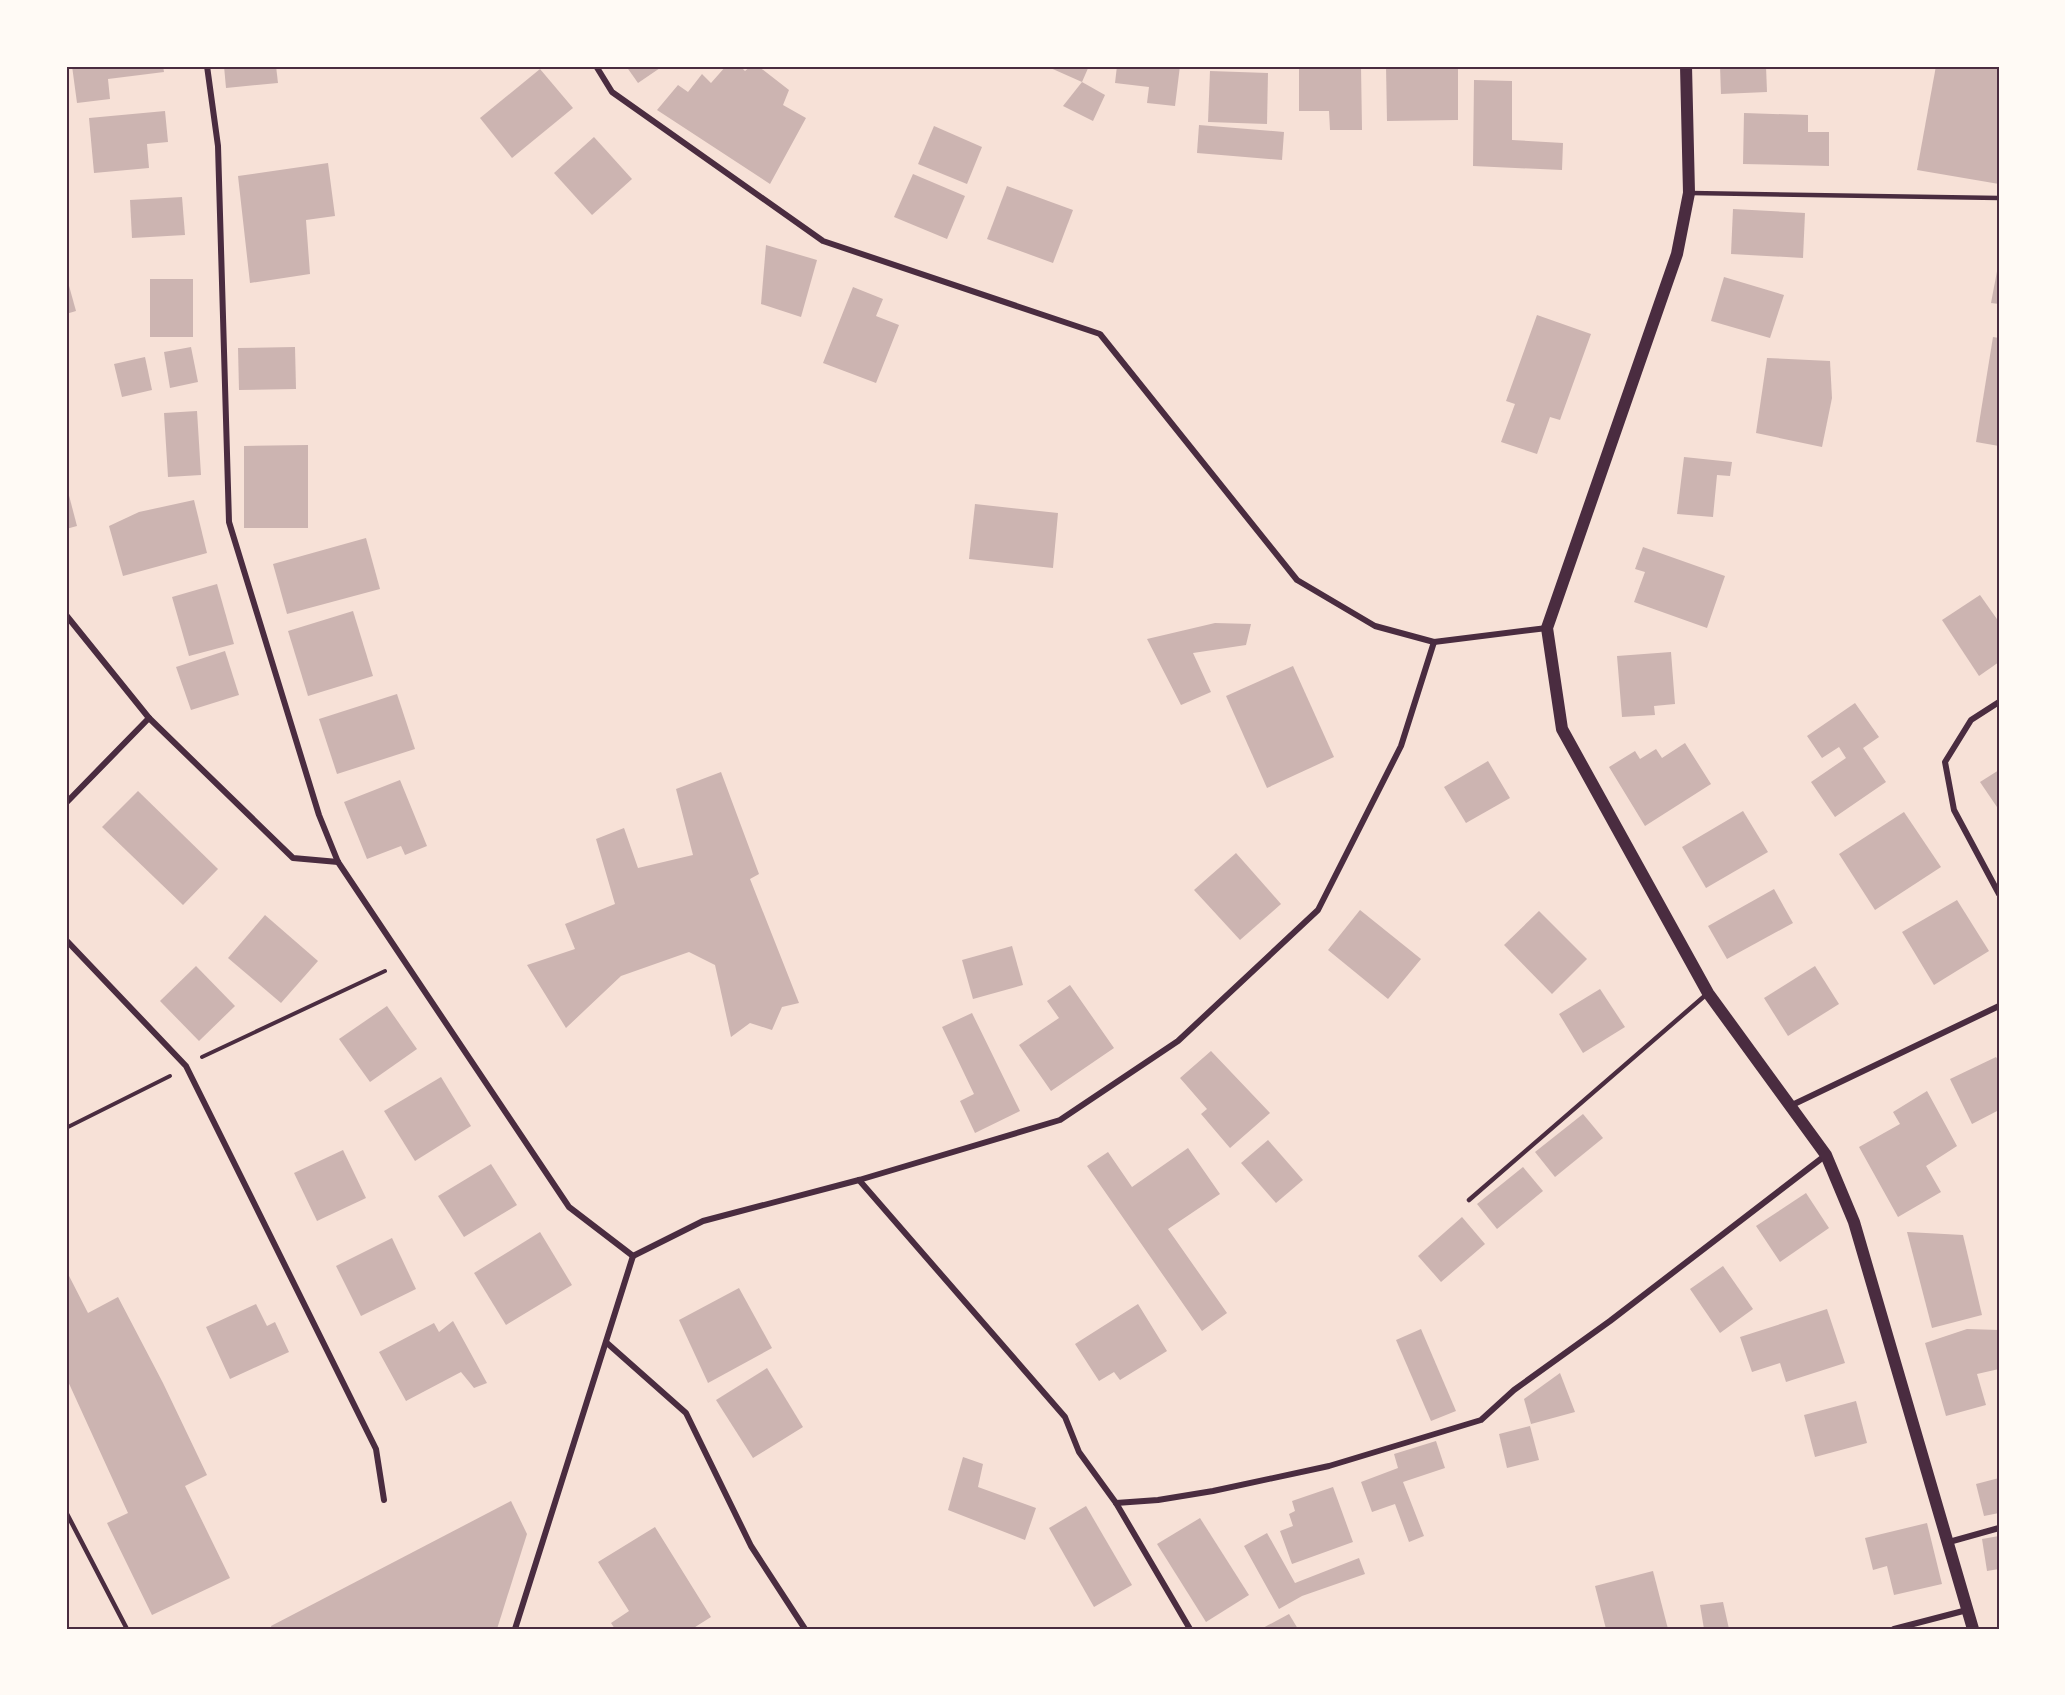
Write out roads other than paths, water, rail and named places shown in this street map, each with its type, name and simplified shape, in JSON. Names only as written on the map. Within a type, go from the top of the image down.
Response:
[{"type":"main road","points":[[1686,66],[1689,193],[1677,254],[1547,628],[1563,729],[1708,993],[1826,1155],[1854,1222],[1973,1629]]},
{"type":"street","points":[[207,66],[218,146],[229,522],[319,815],[338,862],[569,1207],[633,1256]]},
{"type":"street","points":[[596,66],[612,92],[823,241],[1100,334],[1297,580],[1376,626],[1434,642],[1547,628]]},
{"type":"street","points":[[66,615],[149,718],[293,858],[338,862]]},
{"type":"street","points":[[515,1629],[633,1256],[703,1221],[859,1180],[1060,1120],[1178,1041],[1318,910],[1401,746],[1434,642]]},
{"type":"street","points":[[1999,702],[1971,720],[1945,762],[1954,810],[1999,894]]},
{"type":"street","points":[[66,803],[149,718]]},
{"type":"street","points":[[66,940],[186,1066],[376,1449],[384,1500]]},
{"type":"street","points":[[1790,1106],[1999,1006]]},
{"type":"street","points":[[1116,1503],[1158,1500],[1213,1491],[1329,1466],[1481,1420],[1514,1390],[1610,1321],[1826,1155]]},
{"type":"street","points":[[859,1180],[1065,1417],[1079,1452],[1116,1503],[1190,1629]]},
{"type":"street","points":[[607,1343],[686,1413],[751,1546],[805,1629]]},
{"type":"street","points":[[1949,1542],[1999,1528]]},
{"type":"street","points":[[1894,1629],[1967,1610]]},
{"type":"lane","points":[[1689,193],[1999,198]]},
{"type":"lane","points":[[1469,1200],[1708,993]]},
{"type":"lane","points":[[66,1512],[127,1629]]}]
